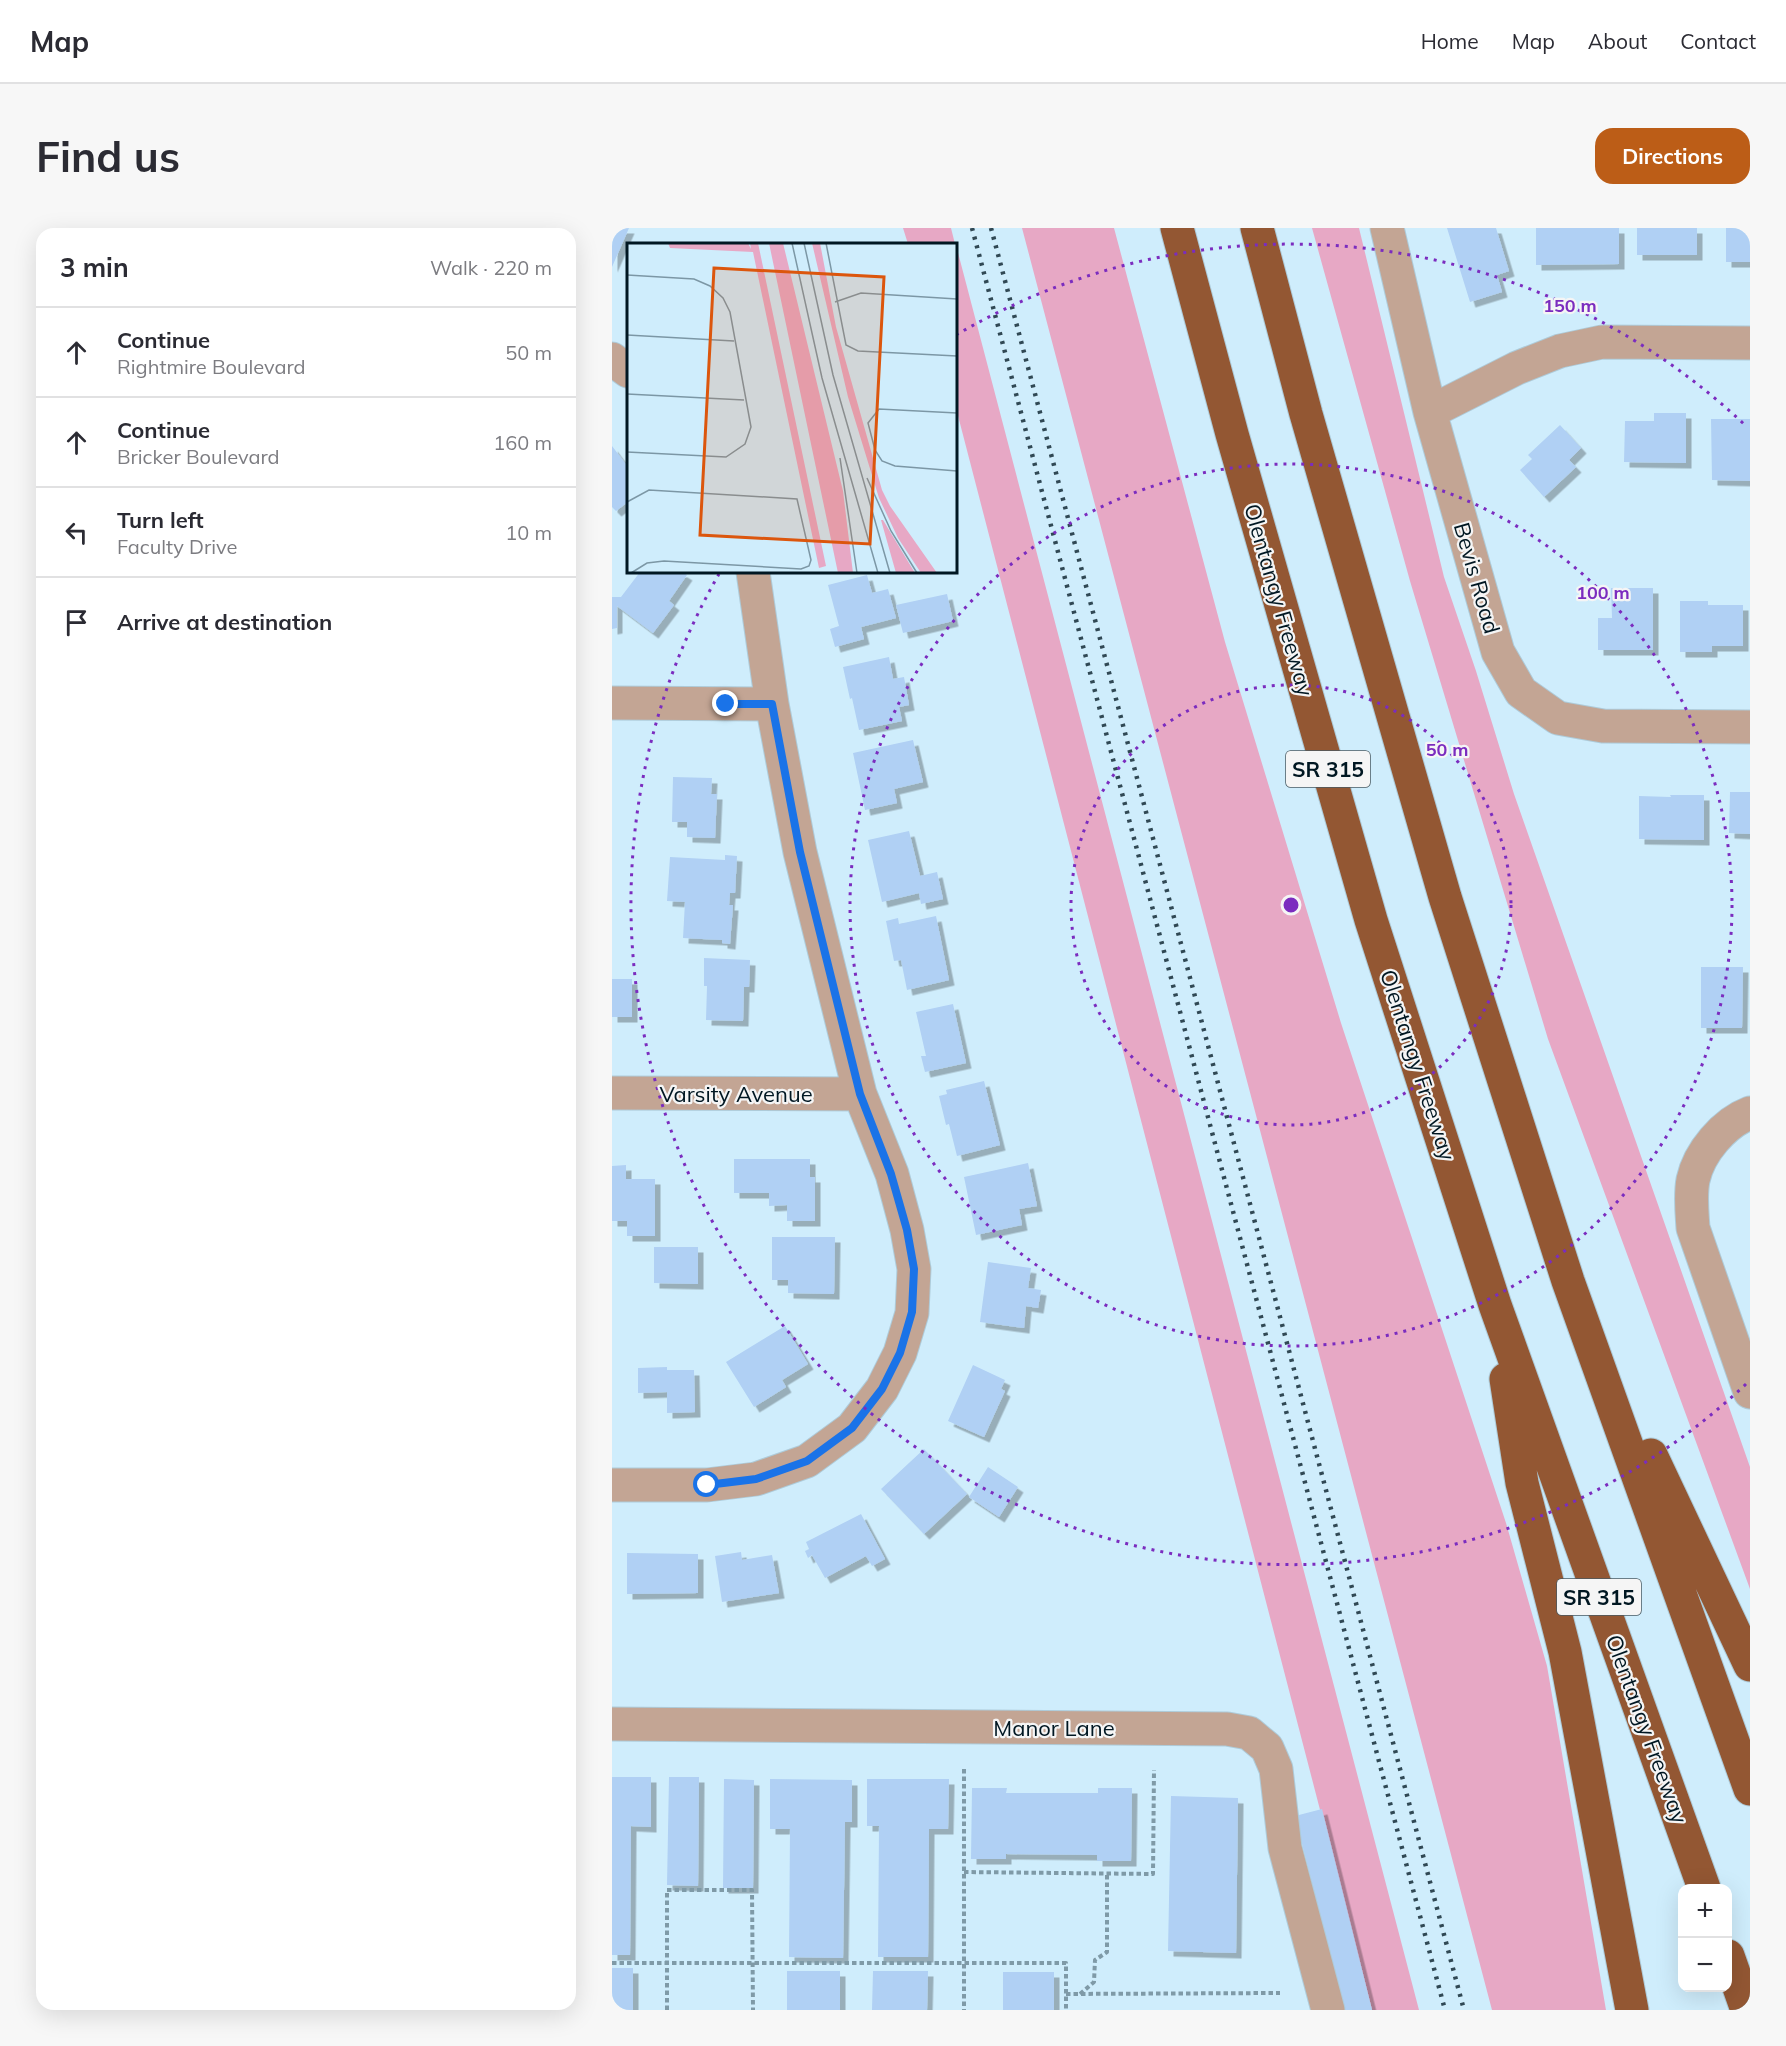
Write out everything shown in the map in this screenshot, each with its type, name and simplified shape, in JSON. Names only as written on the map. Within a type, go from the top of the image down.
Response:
[{"type":"highway","name":"Olentangy Freeway","points":[[1177,228],[1232,434],[1371,920],[1495,1305],[1703,1884]]},
{"type":"highway","name":"SR 315","points":[[1257,228],[1306,414],[1445,897],[1568,1281],[1750,1789]]},
{"type":"highway","points":[[1568,1281],[1750,1665]]},
{"type":"highway","points":[[1495,1305],[1522,1483],[1565,1652],[1632,2010]]},
{"type":"highway","points":[[1732,1967],[1747,2010]]},
{"type":"street","name":"Bevis Road","points":[[1387,228],[1431,412],[1498,652],[1521,692],[1558,718],[1603,726],[1750,726]]},
{"type":"street","points":[[1431,412],[1517,368],[1570,349],[1602,342],[1750,343]]},
{"type":"street","points":[[612,359],[627,370]]},
{"type":"street","points":[[612,1485],[707,1485],[756,1479],[807,1461],[852,1428],[882,1389],[900,1353],[912,1312],[914,1269],[907,1230],[891,1174],[860,1094],[800,852],[772,704],[753,573]]},
{"type":"street","points":[[612,703],[772,704]]},
{"type":"street","name":"Varsity Avenue","points":[[612,1094],[860,1094]]},
{"type":"street","points":[[1750,1113],[1738,1117],[1719,1134],[1703,1155],[1693,1179],[1691,1204],[1693,1228],[1750,1392]]},
{"type":"street","name":"Manor Lane","points":[[612,1724],[1227,1729],[1249,1733],[1267,1748],[1276,1769],[1285,1848],[1328,2010]]},
{"type":"path","points":[[964,1769],[964,2010]]},
{"type":"path","points":[[964,1872],[1153,1874],[1154,1770]]},
{"type":"path","points":[[1080,1994],[1094,1982],[1095,1960],[1107,1952],[1107,1873]]},
{"type":"path","points":[[667,2010],[667,1890],[752,1890],[753,2010]]},
{"type":"path","points":[[612,1962],[1066,1963],[1066,2010]]},
{"type":"path","points":[[1066,1994],[1280,1993]]},
{"type":"shaded area","points":[[903,228],[951,228],[955,243],[908,243]]},
{"type":"shaded area","points":[[1022,228],[1114,228],[1225,642],[1341,1023],[1506,1523],[1547,1666],[1606,2010],[1492,2010]]},
{"type":"shaded area","points":[[1312,228],[1359,228],[1444,577],[1514,794],[1750,1467],[1750,1589],[1548,1039],[1410,581]]},
{"type":"shaded area","points":[[957,249],[1419,2010],[1372,2010],[957,412]]},
{"type":"building","points":[[612,228],[629,228],[612,267]]},
{"type":"building","points":[[1447,228],[1496,228],[1509,271],[1497,275],[1502,292],[1470,302]]},
{"type":"building","points":[[1536,228],[1619,228],[1619,264],[1536,265]]},
{"type":"building","points":[[1637,228],[1697,228],[1697,255],[1637,255]]},
{"type":"building","points":[[1726,228],[1750,228],[1750,262],[1726,262]]},
{"type":"building","points":[[1654,413],[1686,413],[1686,463],[1624,462],[1625,421],[1654,421]]},
{"type":"building","points":[[1711,419],[1750,419],[1750,481],[1712,480]]},
{"type":"building","points":[[1560,425],[1581,448],[1569,460],[1576,467],[1544,497],[1520,470],[1532,459],[1528,455]]},
{"type":"building","points":[[612,446],[627,466],[627,503],[616,511],[612,507]]},
{"type":"building","points":[[639,573],[684,573],[687,575],[669,601],[674,605],[653,633],[617,606],[617,628],[612,629],[612,597],[621,597]]},
{"type":"building","points":[[867,575],[872,593],[888,589],[896,618],[861,627],[864,639],[835,647],[830,629],[839,626],[828,585]]},
{"type":"building","points":[[1611,588],[1653,588],[1653,650],[1598,650],[1598,618],[1612,618]]},
{"type":"building","points":[[947,594],[953,621],[903,633],[896,605]]},
{"type":"building","points":[[1680,601],[1708,601],[1708,605],[1743,605],[1743,646],[1712,646],[1712,652],[1680,652]]},
{"type":"building","points":[[889,657],[893,679],[904,677],[909,705],[899,707],[902,721],[859,730],[843,667]]},
{"type":"building","points":[[913,740],[923,782],[894,789],[897,803],[865,810],[853,753]]},
{"type":"building","points":[[673,777],[712,778],[711,794],[717,794],[715,838],[687,837],[687,822],[672,822]]},
{"type":"building","points":[[1730,792],[1750,792],[1750,834],[1729,833]]},
{"type":"building","points":[[1670,795],[1704,795],[1704,840],[1639,839],[1639,796],[1671,797]]},
{"type":"building","points":[[909,831],[920,876],[937,872],[943,899],[921,904],[919,893],[882,902],[868,840]]},
{"type":"building","points":[[725,855],[737,856],[735,893],[730,893],[729,905],[733,905],[730,944],[722,943],[722,940],[683,938],[685,902],[667,901],[670,857],[725,860]]},
{"type":"building","points":[[936,916],[949,980],[907,990],[901,960],[894,961],[886,921],[898,918],[899,924]]},
{"type":"building","points":[[704,958],[750,960],[749,987],[744,987],[743,1021],[706,1020],[707,986],[704,986]]},
{"type":"building","points":[[1701,967],[1743,967],[1742,1028],[1701,1028]]},
{"type":"building","points":[[612,979],[632,979],[632,1017],[612,1017]]},
{"type":"building","points":[[953,1004],[966,1063],[925,1072],[921,1056],[926,1056],[916,1012]]},
{"type":"building","points":[[984,1081],[1000,1145],[957,1156],[939,1096],[947,1094],[946,1090]]},
{"type":"building","points":[[734,1159],[810,1159],[810,1177],[815,1177],[815,1221],[787,1221],[787,1205],[769,1206],[769,1193],[734,1193]]},
{"type":"building","points":[[1028,1163],[1037,1206],[1019,1209],[1022,1225],[976,1235],[964,1177]]},
{"type":"building","points":[[626,1165],[626,1179],[655,1179],[655,1236],[627,1236],[627,1221],[612,1221],[612,1166]]},
{"type":"building","points":[[772,1237],[835,1237],[834,1294],[788,1293],[788,1280],[772,1280]]},
{"type":"building","points":[[654,1247],[698,1247],[698,1284],[654,1283]]},
{"type":"building","points":[[988,1262],[1031,1268],[1028,1288],[1041,1290],[1038,1308],[1026,1306],[1024,1328],[980,1322]]},
{"type":"building","points":[[785,1326],[808,1364],[782,1380],[786,1387],[754,1407],[726,1362]]},
{"type":"building","points":[[973,1365],[1005,1380],[1001,1389],[1005,1391],[984,1437],[948,1421]]},
{"type":"building","points":[[667,1367],[667,1370],[694,1370],[695,1412],[667,1413],[667,1392],[638,1393],[638,1368]]},
{"type":"building","points":[[924,1449],[967,1494],[924,1534],[881,1489]]},
{"type":"building","points":[[988,1467],[1018,1487],[999,1517],[969,1497]]},
{"type":"building","points":[[861,1514],[885,1559],[872,1566],[866,1556],[825,1578],[812,1555],[808,1558],[805,1551],[809,1549],[806,1542]]},
{"type":"building","points":[[741,1552],[742,1560],[772,1555],[779,1593],[722,1602],[715,1556]]},
{"type":"building","points":[[627,1553],[698,1554],[698,1593],[627,1594]]},
{"type":"building","points":[[612,1777],[651,1777],[651,1827],[631,1826],[630,1955],[612,1955]]},
{"type":"building","points":[[669,1777],[699,1777],[698,1886],[667,1885]]},
{"type":"building","points":[[724,1779],[754,1780],[753,1888],[723,1888]]},
{"type":"building","points":[[770,1779],[852,1780],[852,1822],[845,1822],[843,1958],[789,1957],[790,1829],[770,1829]]},
{"type":"building","points":[[867,1779],[949,1779],[948,1829],[929,1829],[928,1957],[878,1957],[879,1826],[867,1826]]},
{"type":"building","points":[[972,1788],[1007,1788],[1006,1793],[1098,1793],[1098,1788],[1132,1788],[1131,1861],[1097,1861],[1097,1855],[1006,1854],[1006,1859],[971,1859]]},
{"type":"building","points":[[1171,1796],[1238,1798],[1236,1953],[1168,1951]]},
{"type":"building","points":[[1322,1809],[1372,2010],[1344,2010],[1295,1816]]},
{"type":"building","points":[[612,1968],[633,1968],[633,2010],[612,2010]]},
{"type":"building","points":[[787,1971],[840,1971],[840,2010],[787,2010]]},
{"type":"building","points":[[873,1971],[928,1971],[927,2010],[872,2010]]},
{"type":"building","points":[[1003,1972],[1054,1972],[1054,2010],[1003,2010]]},
{"type":"railway","points":[[972,228],[1445,2010]]},
{"type":"railway","points":[[991,228],[1464,2010]]},
{"type":"route","points":[[707,1485],[756,1479],[807,1461],[852,1428],[882,1389],[900,1353],[912,1312],[914,1269],[907,1230],[891,1174],[860,1094],[800,852],[772,704],[726,704]]}]
